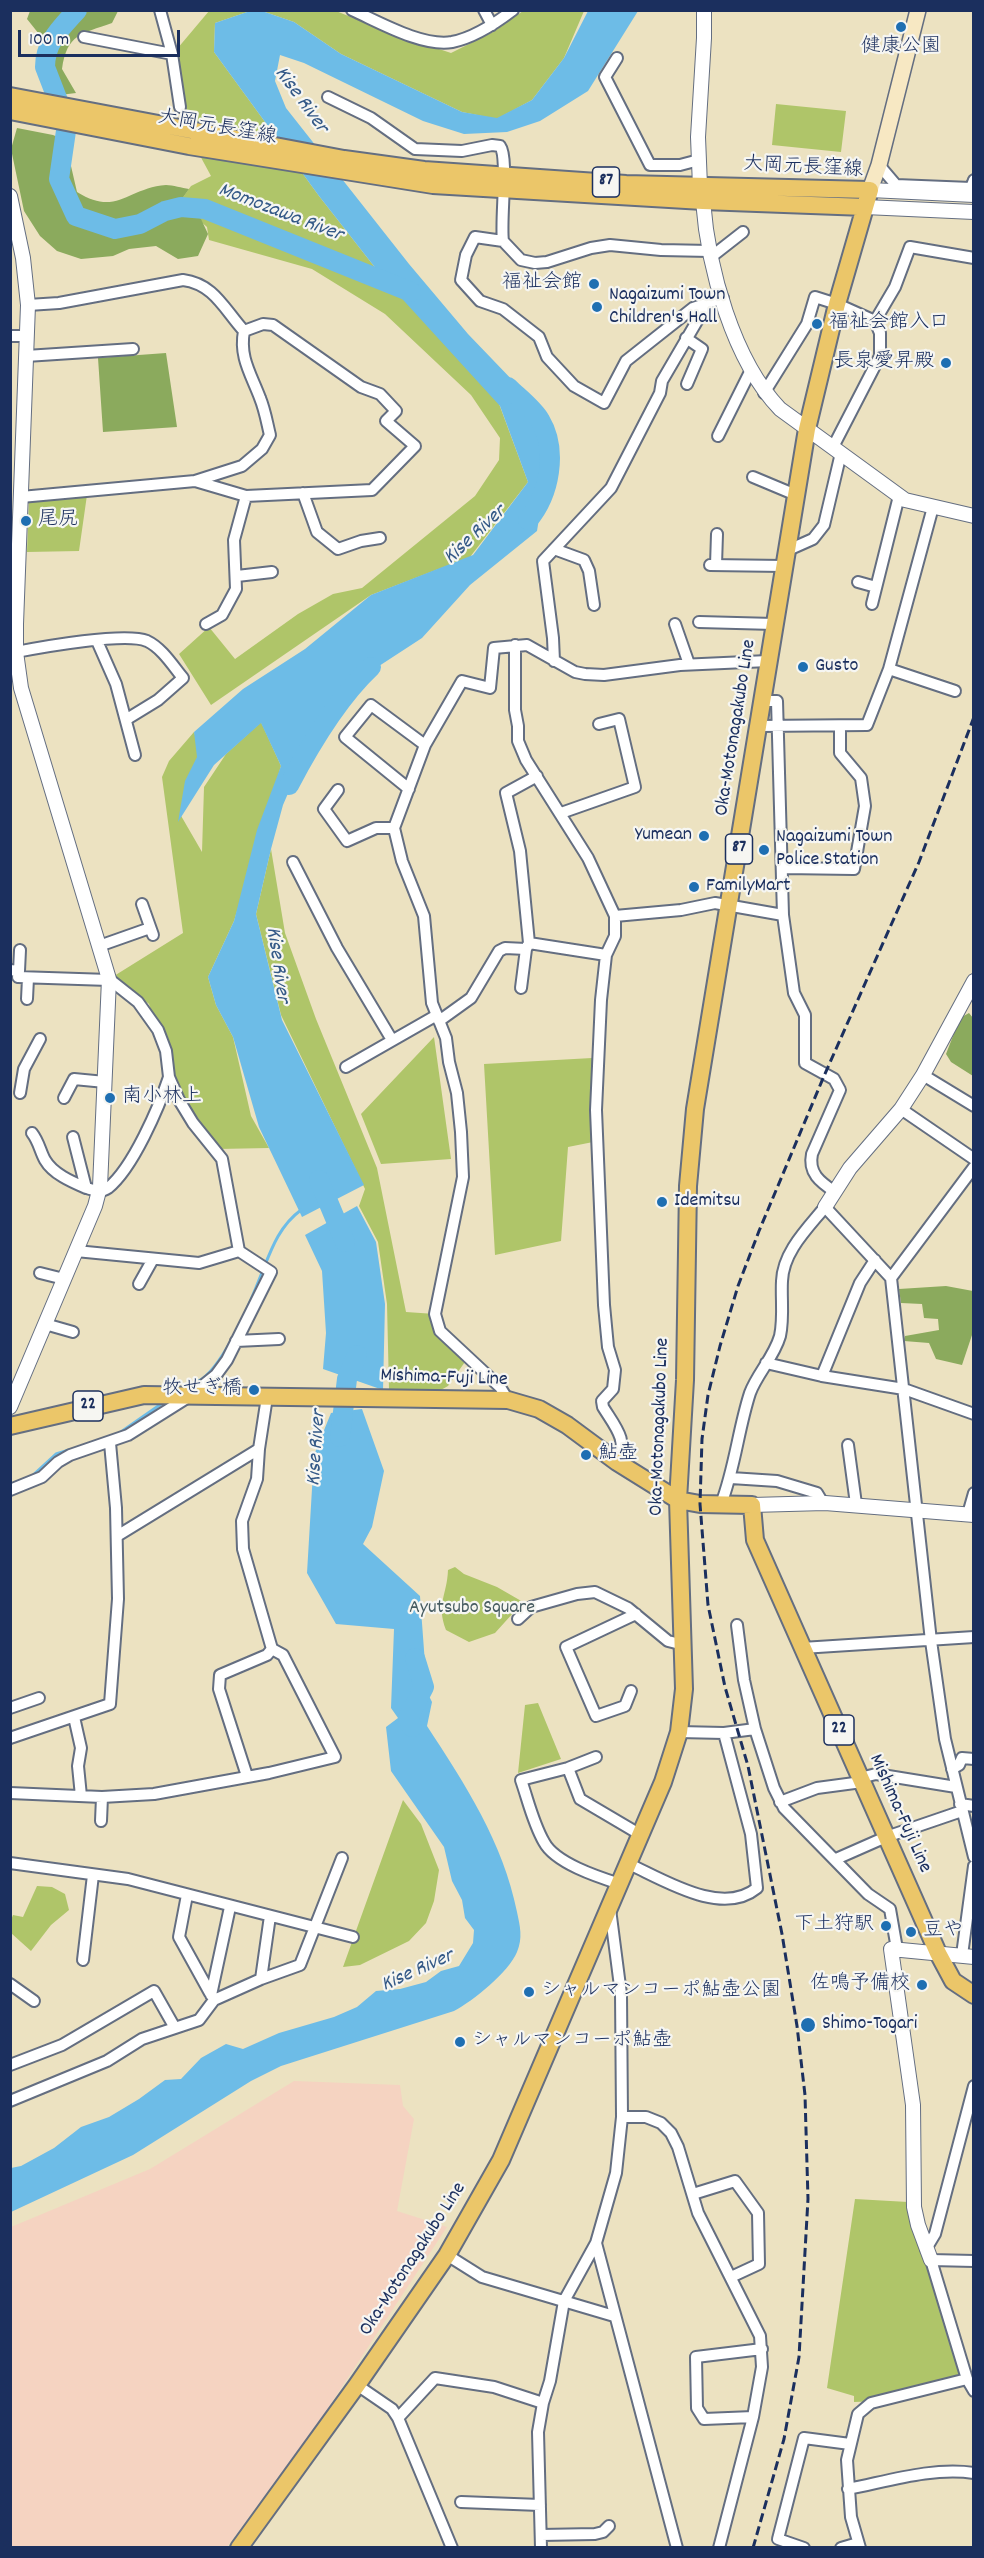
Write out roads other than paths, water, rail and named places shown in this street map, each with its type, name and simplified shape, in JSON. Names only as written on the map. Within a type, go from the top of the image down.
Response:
[{"type":"main road","points":[[870,190],[879,165],[918,10]]},
{"type":"main road","name":"大岡元長窪線","points":[[10,96],[43,109],[96,120],[189,146],[433,185],[503,182],[650,184],[702,194],[870,190],[865,207],[503,182],[344,159],[182,129],[96,120]]},
{"type":"main road","name":"大岡元長窪線","points":[[10,111],[43,109]]},
{"type":"main road","name":"Oka-Motonagakubo Line","points":[[239,2547],[357,2385],[447,2254],[501,2160],[629,1864],[663,1782],[679,1732],[684,1689],[684,1645],[678,1500],[685,1380],[688,1186],[695,1109],[807,429],[837,304],[865,207]]},
{"type":"main road","name":"Mishima-Fuji Line","points":[[10,1426],[124,1398],[267,1396],[508,1400],[539,1408],[567,1425],[617,1462],[678,1500]]},
{"type":"main road","name":"22","points":[[678,1500],[700,1504],[752,1505]]},
{"type":"main road","name":"Mishima-Fuji Line","points":[[752,1505],[755,1540],[947,1974],[974,1995]]},
{"type":"street","points":[[160,10],[172,54],[180,106]]},
{"type":"street","points":[[352,10],[420,39],[436,43],[453,42],[492,25],[513,10]]},
{"type":"street","points":[[484,10],[492,25]]},
{"type":"street","points":[[704,10],[699,160],[702,194],[711,254],[723,298],[740,349],[751,370],[764,393],[780,409],[899,496],[933,507],[974,516]]},
{"type":"street","points":[[84,38],[172,54]]},
{"type":"street","points":[[617,58],[605,77],[650,165],[650,184]]},
{"type":"street","points":[[328,97],[371,118],[415,149],[462,151],[492,145],[500,146],[505,159],[501,226],[503,241],[521,260],[535,263],[546,262],[591,248],[610,245],[711,254],[743,232]]},
{"type":"street","points":[[650,165],[680,165],[699,160]]},
{"type":"street","points":[[879,165],[897,185],[971,188],[974,180]]},
{"type":"street","points":[[870,190],[974,195]]},
{"type":"street","points":[[10,196],[28,305],[21,497],[13,623],[16,652],[21,688],[109,979],[105,1082],[92,1190],[76,1251],[10,1407]]},
{"type":"street","points":[[865,207],[974,212]]},
{"type":"street","points":[[503,241],[475,237],[466,255],[461,280],[480,302],[503,309],[539,337],[547,357],[574,386],[604,403],[626,361],[693,308],[723,298]]},
{"type":"street","points":[[875,321],[895,287],[910,247],[974,258]]},
{"type":"street","points":[[21,497],[195,481],[242,466],[262,449],[270,435],[261,399],[247,370],[242,351],[244,331],[211,291],[197,282],[183,280],[59,303],[28,305]]},
{"type":"street","points":[[717,534],[713,565],[785,559],[813,539],[824,525],[837,450],[880,356],[880,333],[875,321],[815,297],[807,324],[764,393]]},
{"type":"street","points":[[554,661],[554,638],[543,561],[611,488],[660,393],[662,381],[707,303]]},
{"type":"street","points":[[195,481],[246,496],[372,489],[415,447],[386,421],[396,411],[380,394],[361,387],[273,325],[263,324],[244,331]]},
{"type":"street","points":[[10,336],[27,336]]},
{"type":"street","points":[[686,338],[702,349],[687,384]]},
{"type":"street","points":[[26,356],[133,349]]},
{"type":"street","points":[[718,436],[751,370]]},
{"type":"street","points":[[753,477],[796,495]]},
{"type":"street","points":[[303,493],[317,532],[338,549],[361,541],[380,538]]},
{"type":"street","points":[[206,624],[222,615],[236,589],[234,540],[246,496]]},
{"type":"street","points":[[872,604],[899,496]]},
{"type":"street","points":[[759,726],[867,725],[889,669],[933,507]]},
{"type":"street","points":[[554,549],[584,560],[589,571],[594,604]]},
{"type":"street","points":[[237,576],[272,572]]},
{"type":"street","points":[[858,582],[876,587]]},
{"type":"street","points":[[699,622],[774,624]]},
{"type":"street","points":[[675,624],[689,664]]},
{"type":"street","points":[[16,652],[58,644],[132,638],[146,641],[158,648],[183,678],[158,700],[127,719]]},
{"type":"street","points":[[97,641],[116,684],[135,755]]},
{"type":"street","points":[[515,645],[514,711],[518,726],[518,741],[526,760],[588,858],[615,916],[615,936],[606,955],[601,1000],[596,1110],[604,1305],[608,1347],[615,1370],[613,1389],[602,1401],[622,1441],[623,1452],[617,1462]]},
{"type":"street","points":[[508,1400],[500,1387],[440,1331],[436,1323],[435,1314],[463,1177],[457,1093],[446,1038],[432,1003],[424,916],[402,861],[394,828],[425,745],[462,681],[490,688],[494,648],[527,645],[575,672],[594,675],[689,664],[768,661]]},
{"type":"street","points":[[889,669],[955,691]]},
{"type":"street","points":[[762,701],[777,701],[776,727],[784,868],[783,915],[794,993],[805,1015],[803,1054],[805,1063],[834,1079],[840,1090],[812,1154],[810,1164],[813,1174],[835,1192]]},
{"type":"street","points":[[409,789],[345,737],[371,705],[425,745]]},
{"type":"street","points":[[561,813],[635,787],[619,719],[599,724]]},
{"type":"street","points":[[784,868],[854,869],[865,806],[861,778],[840,753],[840,726]]},
{"type":"street","points":[[521,988],[528,946],[520,851],[506,793],[537,776]]},
{"type":"street","points":[[338,790],[324,808],[347,841],[376,828],[394,828]]},
{"type":"street","points":[[293,862],[337,948],[392,1040]]},
{"type":"street","points":[[615,916],[681,910],[715,903],[783,915]]},
{"type":"street","points":[[99,946],[151,932],[142,904]]},
{"type":"street","points":[[346,1067],[471,998],[499,951],[505,948],[528,946],[606,955]]},
{"type":"street","points":[[20,950],[19,973],[27,999]]},
{"type":"street","points":[[10,1491],[42,1477],[58,1462],[70,1455],[128,1435],[179,1396],[216,1375],[227,1360],[271,1272],[239,1251],[222,1159],[193,1123],[169,1077],[166,1051],[158,1030],[138,1002],[109,979],[19,973]]},
{"type":"street","points":[[721,1504],[731,1478],[738,1435],[751,1391],[779,1338],[785,1263],[796,1242],[825,1207],[850,1168],[901,1108],[923,1075],[974,981]]},
{"type":"street","points":[[20,1094],[24,1069],[40,1039]]},
{"type":"street","points":[[10,1066],[24,1069]]},
{"type":"street","points":[[923,1075],[974,1106]]},
{"type":"street","points":[[32,1133],[39,1143],[45,1161],[56,1171],[92,1190],[107,1189],[126,1166],[157,1113],[169,1077]]},
{"type":"street","points":[[64,1098],[74,1079],[105,1082]]},
{"type":"street","points":[[901,1108],[974,1159]]},
{"type":"street","points":[[73,1137],[92,1190]]},
{"type":"street","points":[[891,1278],[974,1167]]},
{"type":"street","points":[[825,1207],[891,1278],[931,1641],[945,1739],[974,1857]]},
{"type":"street","points":[[76,1251],[199,1263],[239,1251]]},
{"type":"street","points":[[139,1284],[153,1259]]},
{"type":"street","points":[[822,1376],[860,1283],[875,1260]]},
{"type":"street","points":[[40,1273],[64,1279]]},
{"type":"street","points":[[45,1324],[73,1332]]},
{"type":"street","points":[[236,1341],[279,1339]]},
{"type":"street","points":[[766,1363],[822,1376],[904,1389],[973,1411]]},
{"type":"street","points":[[10,1793],[102,1797],[154,1794],[335,1757],[283,1655],[272,1648],[243,1549],[242,1521],[257,1479],[267,1396]]},
{"type":"street","points":[[10,1738],[110,1704],[118,1599],[117,1536],[110,1443]]},
{"type":"street","points":[[848,1445],[856,1504]]},
{"type":"street","points":[[117,1536],[259,1449]]},
{"type":"street","points":[[731,1478],[777,1481],[817,1493],[823,1503]]},
{"type":"street","points":[[752,1505],[856,1504],[917,1512],[971,1514],[974,1493]]},
{"type":"street","points":[[518,1619],[531,1607],[590,1591],[628,1608],[668,1641],[684,1645]]},
{"type":"street","points":[[631,1691],[625,1706],[596,1716],[566,1647],[636,1614]]},
{"type":"street","points":[[737,1625],[744,1680],[755,1729],[780,1802],[868,1894],[890,1909],[897,1949]]},
{"type":"street","points":[[802,1648],[974,1637]]},
{"type":"street","points":[[247,1776],[219,1689],[219,1675],[267,1655],[272,1648]]},
{"type":"street","points":[[10,1708],[39,1698]]},
{"type":"street","points":[[74,1717],[81,1748],[78,1766],[81,1796]]},
{"type":"street","points":[[679,1732],[724,1733],[755,1729]]},
{"type":"street","points":[[629,1864],[687,1891],[710,1898],[740,1899],[757,1888],[751,1834],[724,1733]]},
{"type":"street","points":[[596,1757],[568,1768],[521,1780],[544,1843],[585,1872],[620,1884]]},
{"type":"street","points":[[952,1769],[959,1765],[962,1758],[974,1759]]},
{"type":"street","points":[[568,1768],[580,1798],[641,1835]]},
{"type":"street","points":[[780,1802],[817,1788],[861,1780],[876,1774],[956,1787]]},
{"type":"street","points":[[101,1821],[102,1797]]},
{"type":"street","points":[[836,1859],[961,1807],[974,1806]]},
{"type":"street","points":[[212,1996],[300,1965],[342,1858]]},
{"type":"street","points":[[10,1863],[128,1879],[353,1937]]},
{"type":"street","points":[[974,1866],[968,1956],[891,1949],[913,2105],[914,2207],[967,2379],[974,2391]]},
{"type":"street","points":[[83,1960],[93,1875]]},
{"type":"street","points":[[187,1895],[179,1937],[212,1996]]},
{"type":"street","points":[[10,2101],[106,2061],[142,2039],[199,2020],[212,1996],[230,1907]]},
{"type":"street","points":[[541,2547],[538,2432],[543,2403],[550,2381],[564,2301],[596,2242],[616,2173],[622,2117],[621,1994],[610,1908]]},
{"type":"street","points":[[261,1979],[270,1917]]},
{"type":"street","points":[[10,1984],[34,2001]]},
{"type":"street","points":[[10,2065],[62,2045],[154,1990],[175,2028]]},
{"type":"street","points":[[928,2255],[974,2085]]},
{"type":"street","points":[[622,2117],[646,2117],[661,2123],[671,2133],[678,2147],[698,2213],[760,2336],[762,2367],[753,2417],[719,2547]]},
{"type":"street","points":[[693,2194],[735,2181],[758,2213],[759,2264],[730,2277]]},
{"type":"street","points":[[596,2242],[677,2547]]},
{"type":"street","points":[[447,2254],[482,2277],[614,2316]]},
{"type":"street","points":[[928,2255],[974,2262]]},
{"type":"street","points":[[753,2417],[705,2418],[697,2408],[696,2357],[762,2349]]},
{"type":"street","points":[[398,2418],[435,2378],[494,2387],[543,2403]]},
{"type":"street","points":[[841,2547],[859,2545],[851,2517],[848,2489],[850,2444],[858,2414],[871,2403],[967,2379]]},
{"type":"street","points":[[357,2385],[392,2409],[398,2418],[452,2547]]},
{"type":"street","points":[[804,2547],[778,2539],[804,2438],[850,2444]]},
{"type":"street","points":[[848,2489],[935,2472],[953,2470],[974,2473]]},
{"type":"street","points":[[461,2502],[540,2505]]},
{"type":"street","points":[[541,2535],[595,2534],[603,2532],[609,2526]]},
{"type":"water","points":[[250,11],[262,11],[294,22],[341,54],[462,112],[497,118],[532,100],[564,58],[588,11],[638,11],[588,91],[540,121],[507,132],[464,134],[423,121],[304,63],[280,55],[275,81],[286,108],[409,264],[468,334],[517,385],[549,457],[537,531],[470,585],[422,638],[356,681],[302,761],[283,805],[256,914],[282,1020],[364,1185],[302,1217],[259,1127],[233,1037],[216,1005],[208,977],[234,921],[257,830],[281,766],[261,723],[214,765],[178,822],[185,781],[197,757],[194,732],[243,689],[305,649],[371,595],[473,555],[528,482],[500,406],[384,279],[319,196],[214,52],[215,23]]},
{"type":"water","points":[[357,1206],[376,1242],[385,1304],[383,1390],[323,1369],[326,1333],[322,1271],[305,1235]]},
{"type":"water","points":[[362,1409],[384,1471],[372,1527],[363,1544],[420,1596],[426,1677],[417,1699],[403,1713],[428,1694],[432,1702],[427,1726],[481,1814],[511,1886],[519,1922],[520,1937],[517,1952],[513,1960],[490,1985],[454,2011],[281,2066],[251,2081],[133,2155],[11,2212],[11,2168],[21,2166],[54,2148],[81,2127],[109,2117],[165,2080],[181,2079],[201,2058],[226,2044],[243,2049],[279,2033],[334,2017],[357,2007],[376,1991],[400,1989],[426,1982],[441,1971],[459,1966],[473,1943],[474,1930],[465,1918],[462,1900],[452,1881],[444,1847],[391,1771],[386,1727],[398,1718],[391,1708],[394,1629],[336,1624],[307,1573],[314,1455],[331,1413]]},
{"type":"waterway","name":"Momozawa River","points":[[77,10],[51,43],[45,67],[67,124],[59,179],[76,216],[115,229],[140,224],[165,211],[181,207],[205,209],[411,292]]},
{"type":"waterway","name":"Kise River","points":[[508,387],[540,420],[549,445],[549,472],[546,485],[542,498],[528,520]]},
{"type":"waterway","name":"Kise River","points":[[289,785],[325,723],[347,693],[371,667]]},
{"type":"waterway","name":"Kise River","points":[[319,1180],[345,1242]]},
{"type":"waterway","points":[[182,1389],[202,1379],[220,1360],[244,1315],[276,1239],[293,1216],[301,1210]]},
{"type":"waterway","name":"Kise River","points":[[340,1437],[347,1379],[357,1355]]},
{"type":"waterway","points":[[118,1434],[164,1402]]},
{"type":"waterway","points":[[31,1477],[56,1454],[69,1450]]},
{"type":"waterway","name":"Kise River","points":[[412,1727],[408,1718],[424,1687],[415,1658]]},
{"type":"railway","points":[[753,2548],[784,2439],[799,2357],[808,2199],[805,2095],[797,2026],[782,1934],[748,1766],[725,1687],[708,1605],[700,1504],[702,1439],[708,1395],[738,1286],[824,1076],[919,862],[974,717]]},
{"type":"place","name":"健康公園","points":[[901,27]]},
{"type":"place","name":"福祉会館","points":[[594,284]]},
{"type":"place","name":"Nagaizumi Town Children's Hall","points":[[597,307]]},
{"type":"place","name":"福祉会館入口","points":[[817,324]]},
{"type":"place","name":"長泉愛昇殿","points":[[946,363]]},
{"type":"place","name":"尾尻","points":[[26,521]]},
{"type":"place","name":"Gusto","points":[[803,667]]},
{"type":"place","name":"Yumean","points":[[704,836]]},
{"type":"place","name":"Nagaizumi Town Police Station","points":[[764,850]]},
{"type":"place","name":"FamilyMart","points":[[694,887]]},
{"type":"place","name":"南小林上","points":[[110,1098]]},
{"type":"place","name":"Idemitsu","points":[[662,1202]]},
{"type":"place","name":"牧せぎ橋","points":[[254,1390]]},
{"type":"place","name":"鮎壺","points":[[586,1455]]},
{"type":"place","name":"下土狩駅","points":[[886,1926]]},
{"type":"place","name":"豆や","points":[[911,1932]]},
{"type":"place","name":"佐鳴予備校","points":[[922,1985]]},
{"type":"place","name":"シャルマンコーポ鮎壺公園","points":[[529,1992]]},
{"type":"place","name":"Shimo-Togari","points":[[808,2025]]},
{"type":"place","name":"シャルマンコーポ鮎壺","points":[[460,2042]]},
{"type":"park label","name":"Ayutsubo Square","points":[[472,1609]]}]
